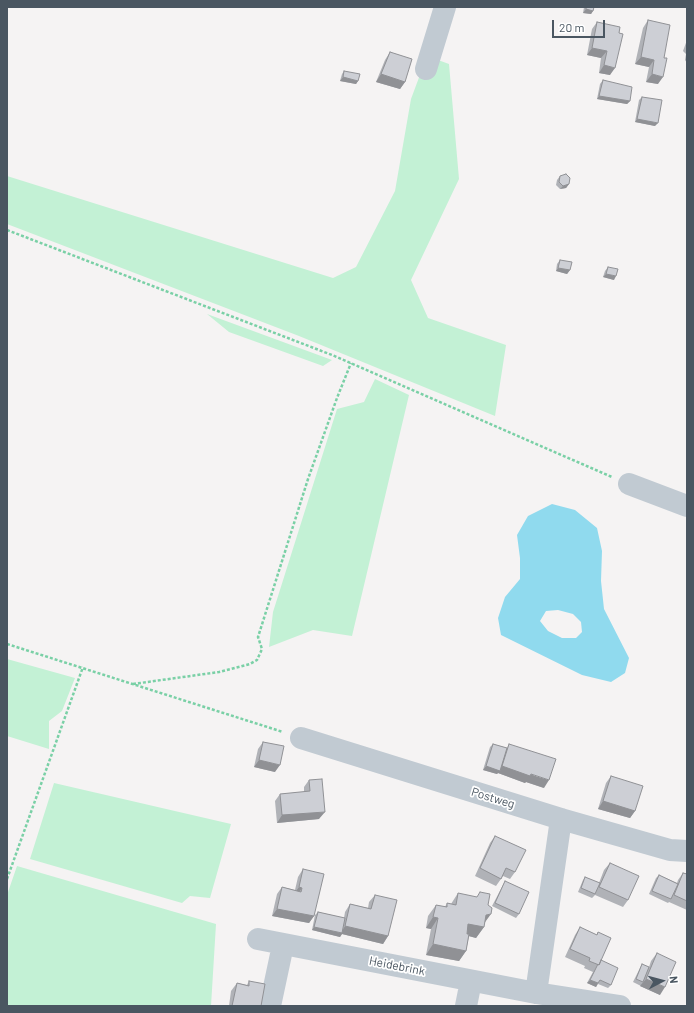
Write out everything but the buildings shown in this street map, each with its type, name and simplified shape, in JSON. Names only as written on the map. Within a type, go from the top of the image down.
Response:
[{"type":"street","points":[[426,69],[445,7]]},
{"type":"street","points":[[629,484],[687,506]]},
{"type":"street","name":"Postweg","points":[[301,738],[561,819],[670,850],[687,851]]},
{"type":"street","points":[[536,993],[561,819]]},
{"type":"street","name":"Heidebrink","points":[[258,939],[471,981],[620,1006]]},
{"type":"street","points":[[270,1006],[283,945]]},
{"type":"street","points":[[466,1006],[471,981]]},
{"type":"path","points":[[7,230],[351,363],[629,484]]},
{"type":"path","points":[[133,684],[219,672],[250,664],[257,660],[262,649],[258,637],[308,479],[351,363]]},
{"type":"path","points":[[7,644],[83,667],[301,738]]},
{"type":"path","points":[[7,879],[83,667]]},
{"type":"green space","points":[[427,56],[449,64],[459,179],[411,280],[428,318],[506,345],[495,416],[299,336],[7,224],[7,176],[333,278],[356,267],[395,191],[411,99]]},
{"type":"green space","points":[[207,314],[332,360],[323,366],[229,332]]},
{"type":"green space","points":[[375,379],[409,395],[352,636],[313,630],[269,647],[273,612],[337,409],[364,402]]},
{"type":"green space","points":[[7,659],[75,678],[62,711],[49,721],[49,749],[7,736]]},
{"type":"green space","points":[[54,783],[231,824],[210,898],[190,896],[182,903],[30,859]]},
{"type":"green space","points":[[17,866],[216,924],[211,1006],[7,1006],[7,895]]},
{"type":"water","points":[[552,504],[575,510],[597,528],[602,551],[601,581],[604,609],[629,658],[625,673],[611,682],[582,675],[501,635],[498,618],[505,597],[520,579],[520,558],[517,535],[528,516]],"holes":[[[558,610],[573,614],[581,622],[582,632],[576,638],[562,638],[548,631],[540,621],[546,611]]]}]
